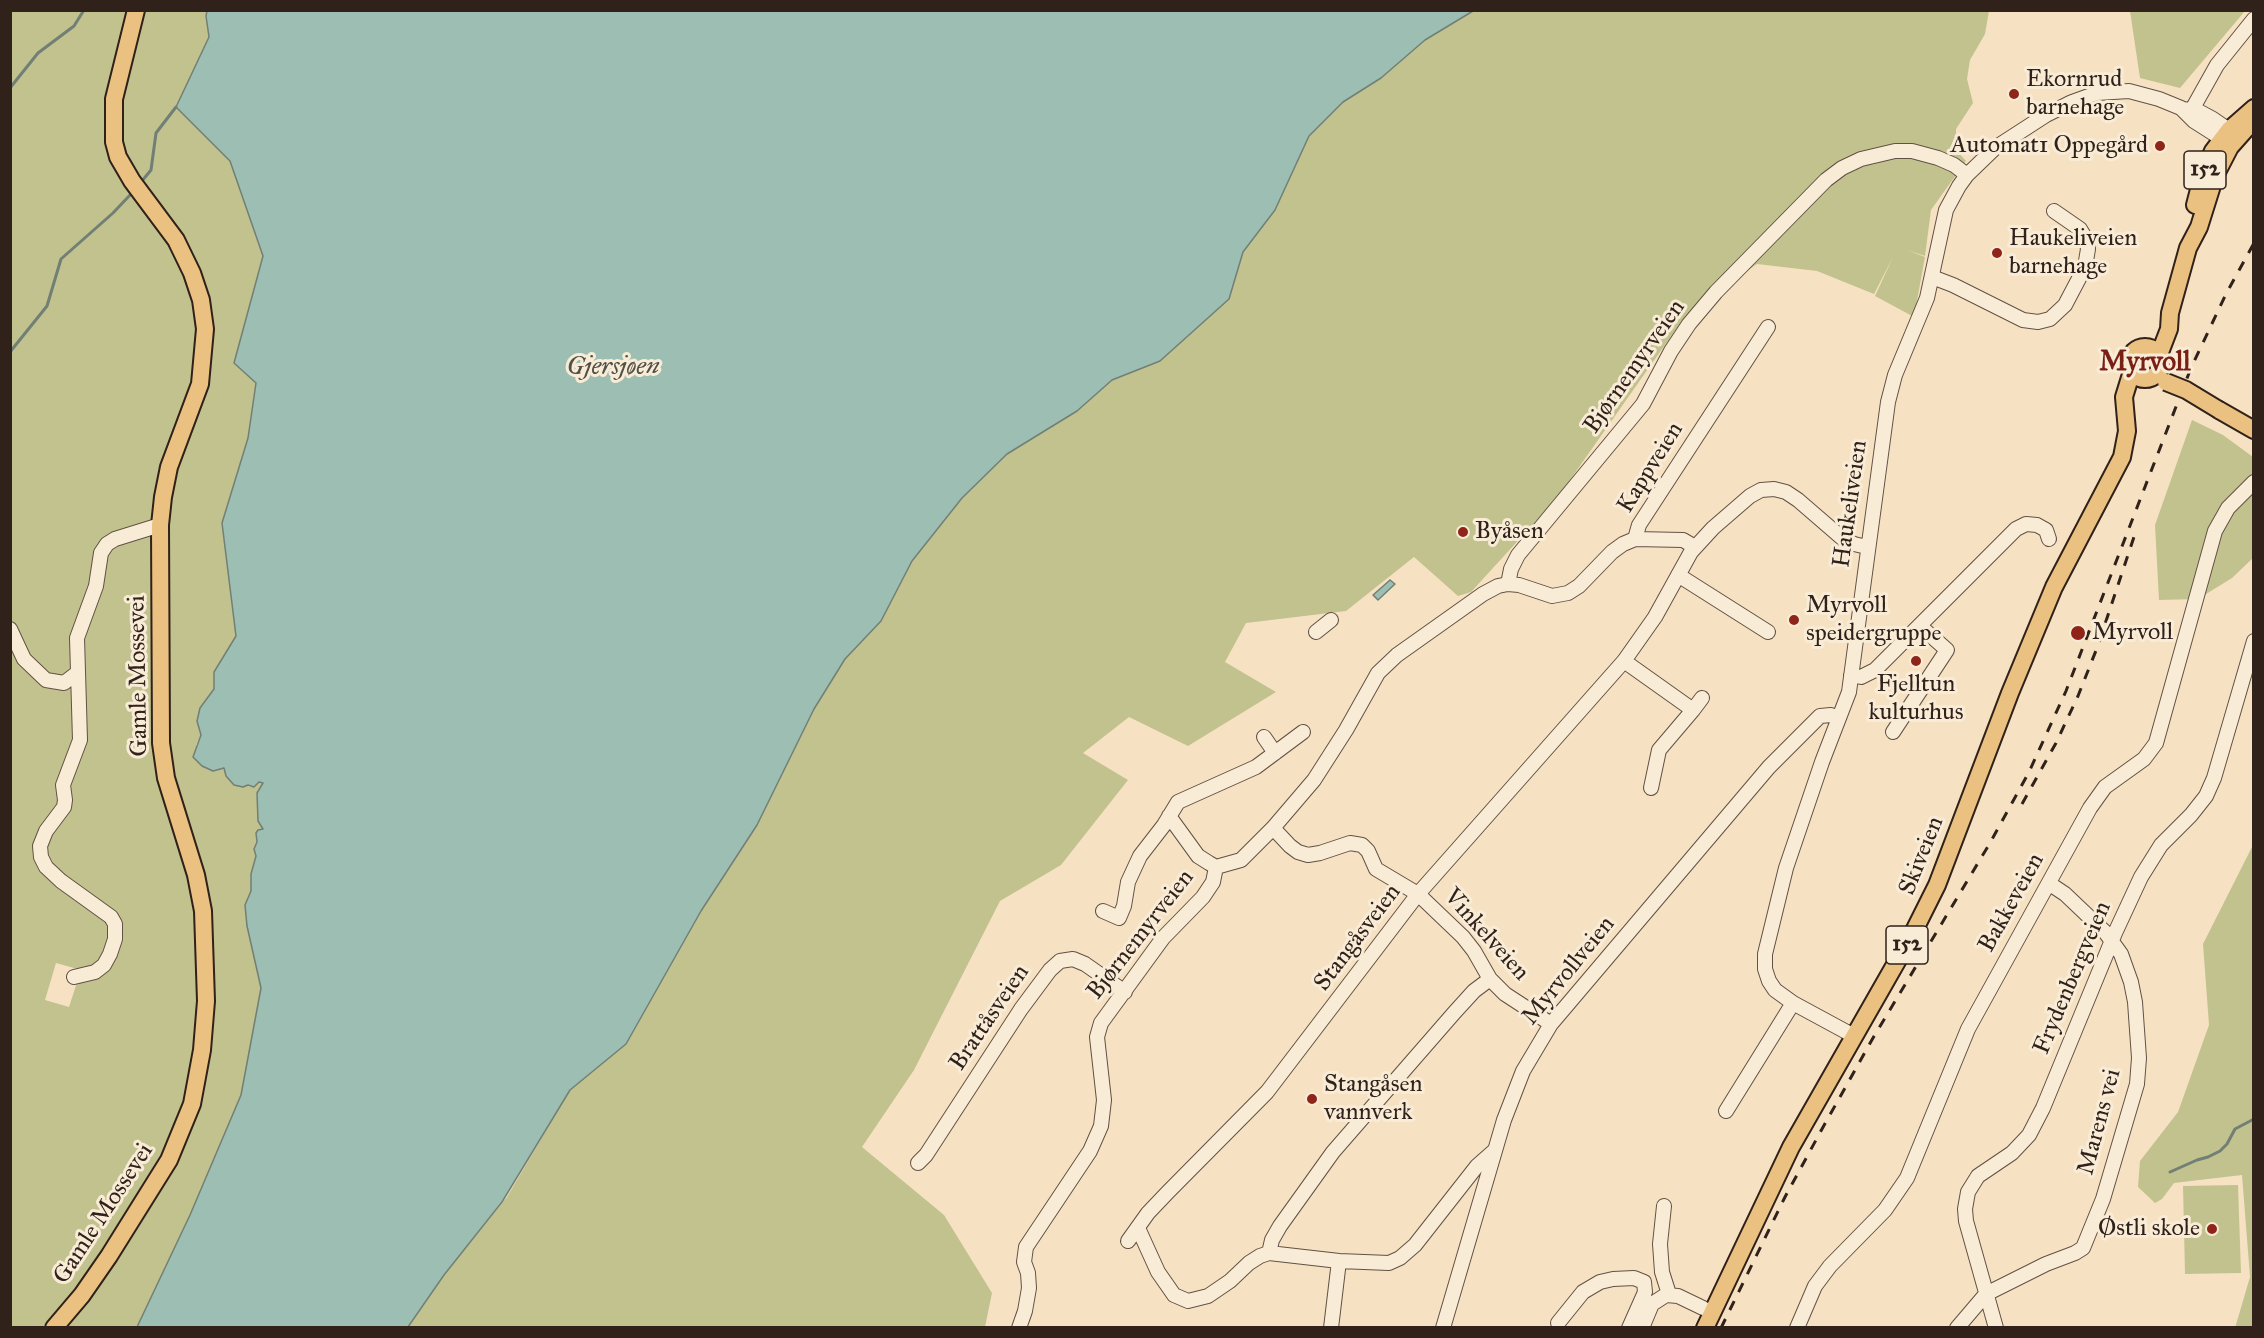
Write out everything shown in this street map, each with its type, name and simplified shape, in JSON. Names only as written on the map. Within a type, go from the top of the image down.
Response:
[{"type":"main road","name":"Gamle Mossevei","points":[[54,1328],[82,1295],[109,1256],[169,1160],[192,1104],[202,1050],[206,1001],[203,911],[191,855],[166,778],[161,743],[160,525],[169,468],[200,384],[205,329],[201,300],[192,273],[176,240],[132,181],[118,157],[114,142],[114,99],[136,10]]},
{"type":"main road","name":"Skiveien","points":[[1705,1328],[1786,1157],[1934,892],[2010,693],[2054,587],[2122,457],[2127,418],[2135,392],[2169,329],[2170,313],[2188,248],[2199,227],[2229,136],[2253,108]]},
{"type":"main road","name":"Skiveien","points":[[2229,136],[2253,120]]},
{"type":"main road","points":[[2148,365],[2251,431]]},
{"type":"street","points":[[2187,111],[2217,65],[2253,19]]},
{"type":"street","name":"Haukeliveien","points":[[1854,1036],[1775,990],[1765,969],[1765,954],[1786,868],[1849,692],[1867,547],[1891,390],[1927,298],[1946,210],[1967,175],[1987,155],[2005,141],[2080,98],[2106,92],[2129,91],[2159,99],[2187,111],[2206,115],[2229,136]]},
{"type":"street","name":"Bjørnemyrveien","points":[[1169,816],[1198,856],[1216,867],[1241,860],[1273,828],[1314,780],[1346,730],[1373,680],[1386,664],[1483,594],[1497,586],[1508,584],[1510,568],[1518,555],[1642,404],[1671,351],[1689,324],[1732,276],[1826,180],[1842,168],[1861,159],[1895,151],[1928,154],[1946,161],[1967,175]]},
{"type":"street","points":[[1932,277],[2023,320],[2038,322],[2053,318],[2068,300],[2085,267],[2088,249],[2086,239],[2080,229],[2054,211]]},
{"type":"street","name":"Kappveien","points":[[1508,584],[1519,585],[1546,595],[1568,593],[1579,586],[1612,552],[1635,539],[1639,525],[1768,327]]},
{"type":"street","name":"Bakkeveien","points":[[1797,1328],[1815,1286],[1830,1266],[1878,1218],[1900,1191],[1968,1029],[2097,796],[2114,779],[2144,759],[2156,743],[2213,537],[2224,514],[2247,494],[2253,482]]},
{"type":"street","name":"Stangåsveien","points":[[1128,1241],[1168,1192],[1267,1092],[1322,1023],[1418,894],[1624,661],[1655,617],[1695,547],[1713,528],[1750,496],[1761,490],[1774,489],[1786,492],[1798,500],[1845,540],[1867,547]]},
{"type":"street","points":[[1851,675],[1861,677],[1875,670],[2016,529],[2026,524],[2037,525],[2046,530],[2049,539]]},
{"type":"street","points":[[74,977],[95,972],[104,964],[110,954],[115,931],[115,924],[111,917],[61,881],[46,867],[41,857],[40,846],[46,831],[63,807],[64,779],[80,740],[76,673],[77,638],[96,586],[102,553],[106,544],[160,525]]},
{"type":"street","points":[[1635,539],[1683,540],[1695,547]]},
{"type":"street","points":[[1678,575],[1768,632]]},
{"type":"street","points":[[1316,632],[1331,620]]},
{"type":"street","points":[[1893,732],[1947,650],[1920,626]]},
{"type":"street","points":[[10,630],[24,659],[46,680],[64,683],[76,673]]},
{"type":"street","name":"Frydenbergveien","points":[[1996,1328],[1966,1221],[1965,1209],[1968,1192],[1978,1176],[2020,1146],[2035,1125],[2141,877],[2168,837],[2200,805],[2209,791],[2253,641]]},
{"type":"street","points":[[1624,661],[1693,710]]},
{"type":"street","points":[[1651,788],[1659,750],[1702,698]]},
{"type":"street","name":"Myrvollveien","points":[[1443,1328],[1494,1151],[1523,1071],[1551,1024],[1769,767],[1820,716],[1831,715],[1839,718]]},
{"type":"street","name":"Bjørnemyrveien","points":[[1103,911],[1119,918],[1133,870],[1140,856],[1164,825],[1174,806],[1185,798],[1227,782],[1256,767],[1303,732]]},
{"type":"street","points":[[1264,738],[1275,753]]},
{"type":"street","name":"Vinkelveien","points":[[1273,828],[1290,846],[1308,855],[1350,843],[1362,845],[1368,851],[1376,869],[1418,894],[1463,937],[1490,979],[1505,994],[1551,1024]]},
{"type":"street","name":"Bjørnemyrveien","points":[[1018,1328],[1025,1311],[1029,1288],[1028,1273],[1023,1262],[1026,1247],[1090,1151],[1101,1126],[1104,1100],[1097,1037],[1101,1023],[1163,938],[1203,897],[1213,882],[1216,867]]},
{"type":"street","name":"Marens vei","points":[[1957,1328],[1986,1294],[2046,1264],[2081,1250],[2097,1215],[2130,1111],[2139,1072],[2138,1029],[2131,982],[2121,954],[2112,941],[2065,894],[2050,884]]},
{"type":"street","name":"Brattåsveien","points":[[918,1163],[926,1155],[1021,1010],[1050,970],[1060,961],[1073,959],[1085,964],[1125,992]]},
{"type":"street","points":[[1269,1253],[1272,1240],[1280,1226],[1333,1152],[1454,1013],[1474,991],[1490,979]]},
{"type":"street","points":[[1726,1111],[1794,1003]]},
{"type":"street","points":[[1138,1228],[1164,1281],[1174,1295],[1188,1301],[1208,1296],[1230,1281],[1249,1263],[1269,1253],[1339,1261],[1389,1263],[1400,1258],[1415,1245],[1477,1166],[1494,1151]]},
{"type":"street","points":[[1664,1206],[1660,1244],[1662,1272],[1669,1294]]},
{"type":"street","points":[[1331,1328],[1339,1261]]},
{"type":"street","points":[[1558,1323],[1583,1292],[1600,1282],[1634,1278],[1644,1282],[1645,1292],[1629,1328]]},
{"type":"street","points":[[1642,1328],[1652,1304],[1669,1294],[1703,1308]]},
{"type":"green space","points":[[2130,10],[2245,11],[2180,88],[2140,78]]},
{"type":"green space","points":[[10,11],[207,11],[209,37],[176,107],[230,161],[263,256],[234,363],[256,383],[248,438],[222,523],[236,636],[214,671],[214,689],[200,708],[197,721],[201,735],[196,745],[224,768],[239,785],[254,787],[259,782],[263,783],[258,794],[260,824],[263,830],[256,833],[256,855],[251,874],[251,891],[245,905],[261,988],[241,1095],[190,1215],[137,1327],[11,1327]],"holes":[[[56,963],[81,970],[69,1007],[45,1000]]]},
{"type":"green space","points":[[1473,11],[1989,11],[1985,34],[1970,60],[1967,79],[1973,103],[1956,129],[1956,150],[1966,161],[1931,210],[1925,256],[1907,250],[1925,257],[1914,317],[1875,296],[1893,257],[1874,294],[1817,271],[1757,264],[1686,315],[1558,497],[1471,592],[1458,596],[1414,557],[1346,611],[1246,623],[1225,662],[1276,692],[1188,746],[1129,717],[1083,753],[1128,780],[1061,865],[1000,901],[914,1070],[862,1147],[944,1215],[992,1293],[985,1327],[408,1328],[444,1275],[507,1197],[570,1090],[626,1044],[701,911],[757,825],[814,709],[845,659],[881,620],[912,561],[962,498],[1007,454],[1077,411],[1112,380],[1160,360],[1228,299],[1243,252],[1275,210],[1309,136],[1343,102],[1381,78],[1425,40]]},
{"type":"green space","points":[[2192,420],[2223,435],[2253,457],[2253,558],[2232,578],[2198,599],[2159,600],[2155,525]]},
{"type":"green space","points":[[2253,845],[2254,1327],[2235,1328],[2250,1277],[2242,1175],[2174,1183],[2162,1199],[2155,1203],[2138,1187],[2140,1161],[2178,1112],[2209,1025],[2203,944]]},
{"type":"green space","name":"Østli skole","points":[[2238,1185],[2241,1273],[2185,1274],[2183,1186]]},
{"type":"water","name":"Gjersjøen","points":[[207,11],[1473,11],[1425,40],[1381,78],[1343,102],[1309,136],[1275,210],[1243,252],[1229,299],[1160,361],[1112,380],[1077,411],[1007,454],[962,498],[912,561],[881,621],[845,659],[814,709],[757,825],[701,911],[626,1044],[570,1090],[502,1202],[444,1275],[408,1327],[137,1327],[190,1215],[241,1095],[261,988],[247,926],[245,905],[251,891],[251,874],[256,856],[254,849],[257,842],[256,833],[263,829],[258,821],[257,793],[263,783],[259,782],[254,787],[234,785],[226,776],[224,768],[213,771],[202,766],[193,757],[201,735],[197,721],[200,708],[214,689],[214,672],[236,636],[222,523],[248,438],[256,383],[234,363],[263,256],[230,161],[176,107],[209,37]]},
{"type":"water","points":[[1390,580],[1395,584],[1378,600],[1373,595]]},
{"type":"waterway","points":[[10,88],[38,53],[74,26],[84,10]]},
{"type":"waterway","points":[[142,181],[151,170],[156,133],[176,107]]},
{"type":"waterway","points":[[10,352],[47,306],[61,259],[131,194]]},
{"type":"waterway","points":[[2170,1172],[2220,1151],[2227,1144],[2235,1129],[2254,1119]]},
{"type":"railway","points":[[1721,1328],[1785,1197],[1822,1129],[1873,1038],[1990,843],[2029,772],[2066,691],[2191,368],[2226,294],[2254,243]]},
{"type":"railway","points":[[2022,804],[2056,743],[2078,696],[2097,648],[2137,528]]},
{"type":"place","name":"Ekornrud barnehage","points":[[2014,94]]},
{"type":"place","name":"Automat1 Oppegård","points":[[2160,146]]},
{"type":"place","name":"Haukeliveien barnehage","points":[[1997,253]]},
{"type":"place","name":"Byåsen","points":[[1463,532]]},
{"type":"place","name":"Myrvoll speidergruppe","points":[[1794,620]]},
{"type":"place","name":"Myrvoll","points":[[2078,633]]},
{"type":"place","name":"Fjelltun kulturhus","points":[[1916,661]]},
{"type":"place","name":"Stangåsen vannverk","points":[[1312,1099]]},
{"type":"place","name":"Østli skole","points":[[2212,1229]]},
{"type":"district","name":"Myrvoll","points":[[2145,363]]}]
